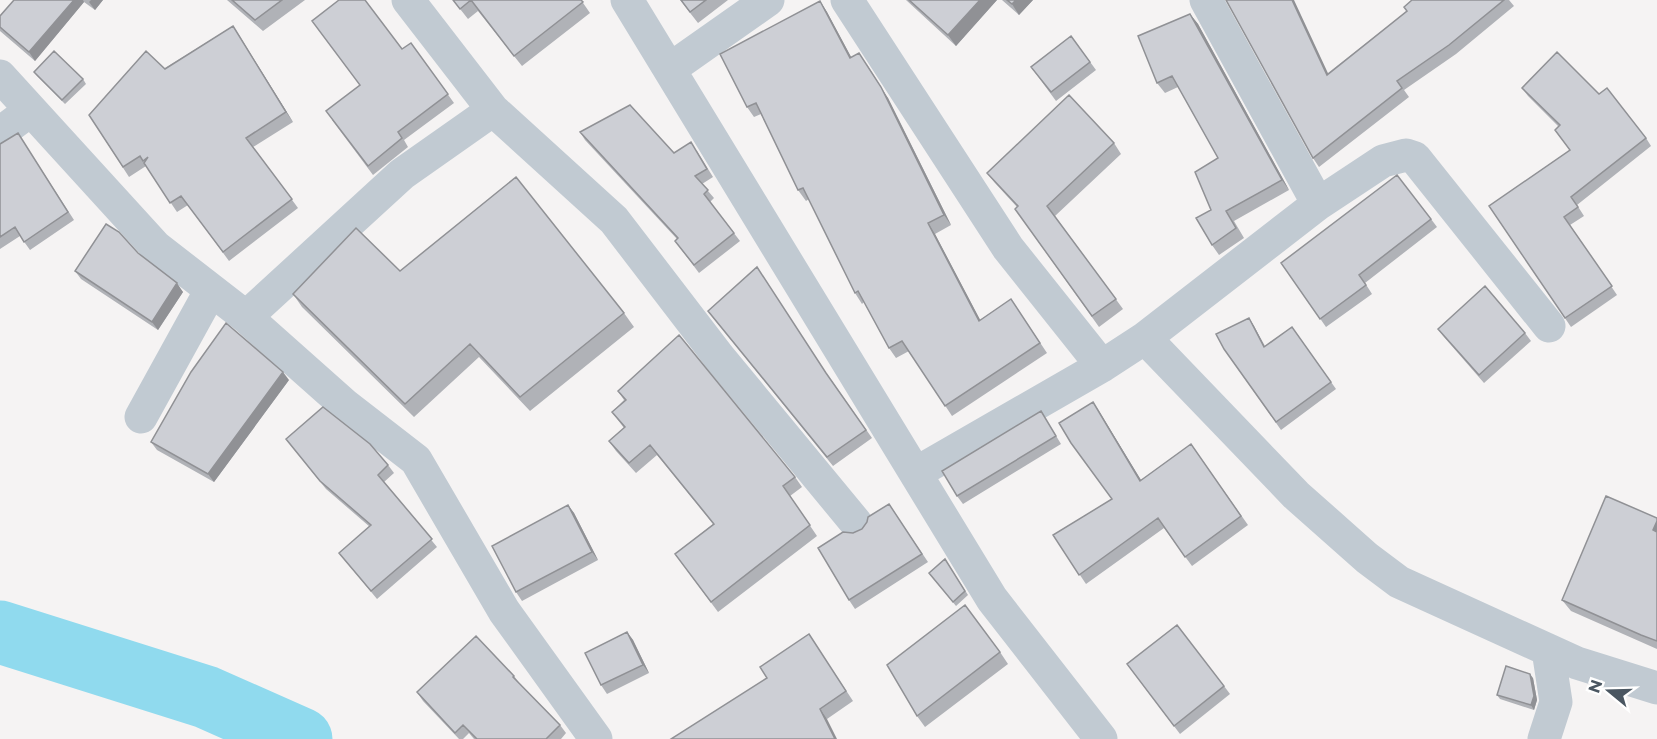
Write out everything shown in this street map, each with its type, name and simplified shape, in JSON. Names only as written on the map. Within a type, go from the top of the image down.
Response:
[{"type":"street","points":[[408,0],[493,110],[614,220],[719,357],[856,523]]},
{"type":"street","points":[[627,0],[992,599],[1101,739]]},
{"type":"street","points":[[670,69],[768,0]]},
{"type":"street","points":[[847,0],[1008,248],[1102,366]]},
{"type":"street","points":[[1206,0],[1318,204]]},
{"type":"street","points":[[0,76],[156,247],[246,317],[345,405],[416,460],[504,610],[596,739]]},
{"type":"street","points":[[0,133],[31,110]]},
{"type":"street","points":[[246,317],[402,174],[493,110]]},
{"type":"street","points":[[916,473],[1102,366],[1145,338],[1318,204],[1383,161],[1406,155],[1415,158],[1549,326]]},
{"type":"street","points":[[141,417],[211,290]]},
{"type":"street","points":[[1145,338],[1296,495],[1399,582],[1577,663],[1657,688]]},
{"type":"street","points":[[1544,739],[1556,702],[1548,650]]},
{"type":"building","points":[[14,0],[74,0],[29,52],[0,27],[0,16]]},
{"type":"building","points":[[232,0],[282,0],[255,20]]},
{"type":"building","points":[[339,0],[365,0],[402,49],[411,43],[448,94],[398,132],[402,138],[368,166],[326,111],[360,85],[312,21]]},
{"type":"building","points":[[453,0],[471,0],[460,9]]},
{"type":"building","points":[[471,0],[581,0],[583,2],[514,56]]},
{"type":"building","points":[[681,0],[706,0],[690,12]]},
{"type":"building","points":[[909,0],[980,0],[948,35]]},
{"type":"building","points":[[1226,0],[1292,0],[1327,75],[1407,11],[1404,7],[1412,0],[1504,0],[1449,45],[1397,81],[1402,88],[1313,158]]},
{"type":"building","points":[[820,1],[850,58],[859,53],[881,87],[944,215],[928,223],[979,321],[1011,299],[1040,343],[945,406],[902,341],[889,348],[858,291],[855,293],[803,188],[798,190],[756,103],[747,107],[720,54]]},
{"type":"building","points":[[1190,14],[1282,180],[1226,211],[1236,228],[1212,245],[1196,218],[1211,210],[1195,172],[1218,158],[1172,76],[1157,83],[1138,36]]},
{"type":"building","points":[[233,26],[286,112],[246,138],[292,199],[223,252],[181,196],[170,203],[144,163],[148,157],[143,161],[140,156],[123,167],[89,115],[146,51],[165,69]]},
{"type":"building","points":[[1071,36],[1090,62],[1051,92],[1031,67]]},
{"type":"building","points":[[54,51],[83,79],[62,100],[34,72]]},
{"type":"building","points":[[1557,52],[1599,94],[1607,88],[1646,138],[1571,197],[1578,207],[1564,217],[1612,286],[1565,318],[1489,206],[1570,150],[1555,130],[1560,125],[1522,88]]},
{"type":"building","points":[[1069,95],[1114,143],[1047,206],[1116,299],[1092,316],[1015,209],[1018,206],[987,173]]},
{"type":"building","points":[[630,105],[674,153],[691,142],[707,169],[695,176],[708,190],[704,194],[734,233],[694,265],[675,241],[678,238],[580,132]]},
{"type":"building","points":[[18,133],[68,212],[24,242],[15,227],[0,237],[0,144]]},
{"type":"building","points":[[1397,175],[1431,219],[1359,275],[1366,285],[1320,319],[1281,263]]},
{"type":"building","points":[[516,177],[624,313],[520,397],[470,344],[405,404],[293,294],[356,228],[400,271]]},
{"type":"building","points":[[106,224],[119,232],[138,253],[177,283],[152,322],[75,271]]},
{"type":"building","points":[[757,267],[866,430],[827,457],[708,311]]},
{"type":"building","points":[[1485,286],[1525,333],[1479,375],[1438,329]]},
{"type":"building","points":[[1249,318],[1264,347],[1292,327],[1331,382],[1276,422],[1224,349],[1216,334]]},
{"type":"building","points":[[226,323],[283,372],[208,474],[151,442],[191,372]]},
{"type":"building","points":[[679,335],[795,477],[783,486],[810,525],[711,602],[675,554],[714,524],[650,445],[629,463],[609,441],[625,427],[612,412],[626,400],[618,391]]},
{"type":"building","points":[[1093,402],[1140,481],[1191,444],[1241,516],[1185,557],[1158,518],[1079,575],[1053,535],[1112,499],[1059,423]]},
{"type":"building","points":[[323,407],[370,444],[388,465],[378,475],[432,539],[371,591],[339,553],[371,525],[320,481],[286,439]]},
{"type":"building","points":[[1041,411],[1056,436],[957,496],[942,471]]},
{"type":"building","points":[[1606,496],[1657,518],[1653,530],[1657,532],[1657,641],[1562,600]]},
{"type":"building","points":[[889,504],[922,554],[849,600],[818,548],[843,532],[853,533],[862,529],[868,517]]},
{"type":"building","points":[[568,505],[592,552],[516,592],[492,546]]},
{"type":"building","points":[[945,559],[965,591],[953,602],[929,573]]},
{"type":"building","points":[[965,605],[1000,652],[917,716],[887,665]]},
{"type":"building","points":[[1177,625],[1224,686],[1174,726],[1127,664]]},
{"type":"building","points":[[627,632],[643,665],[601,685],[585,653]]},
{"type":"building","points":[[809,634],[846,691],[820,709],[835,739],[671,739],[767,678],[760,667]]},
{"type":"building","points":[[476,636],[560,725],[546,739],[477,739],[463,725],[455,733],[417,692]]},
{"type":"building","points":[[1506,666],[1530,674],[1534,696],[1531,705],[1497,695]]},
{"type":"waterway","points":[[0,632],[206,697],[301,739]]}]
